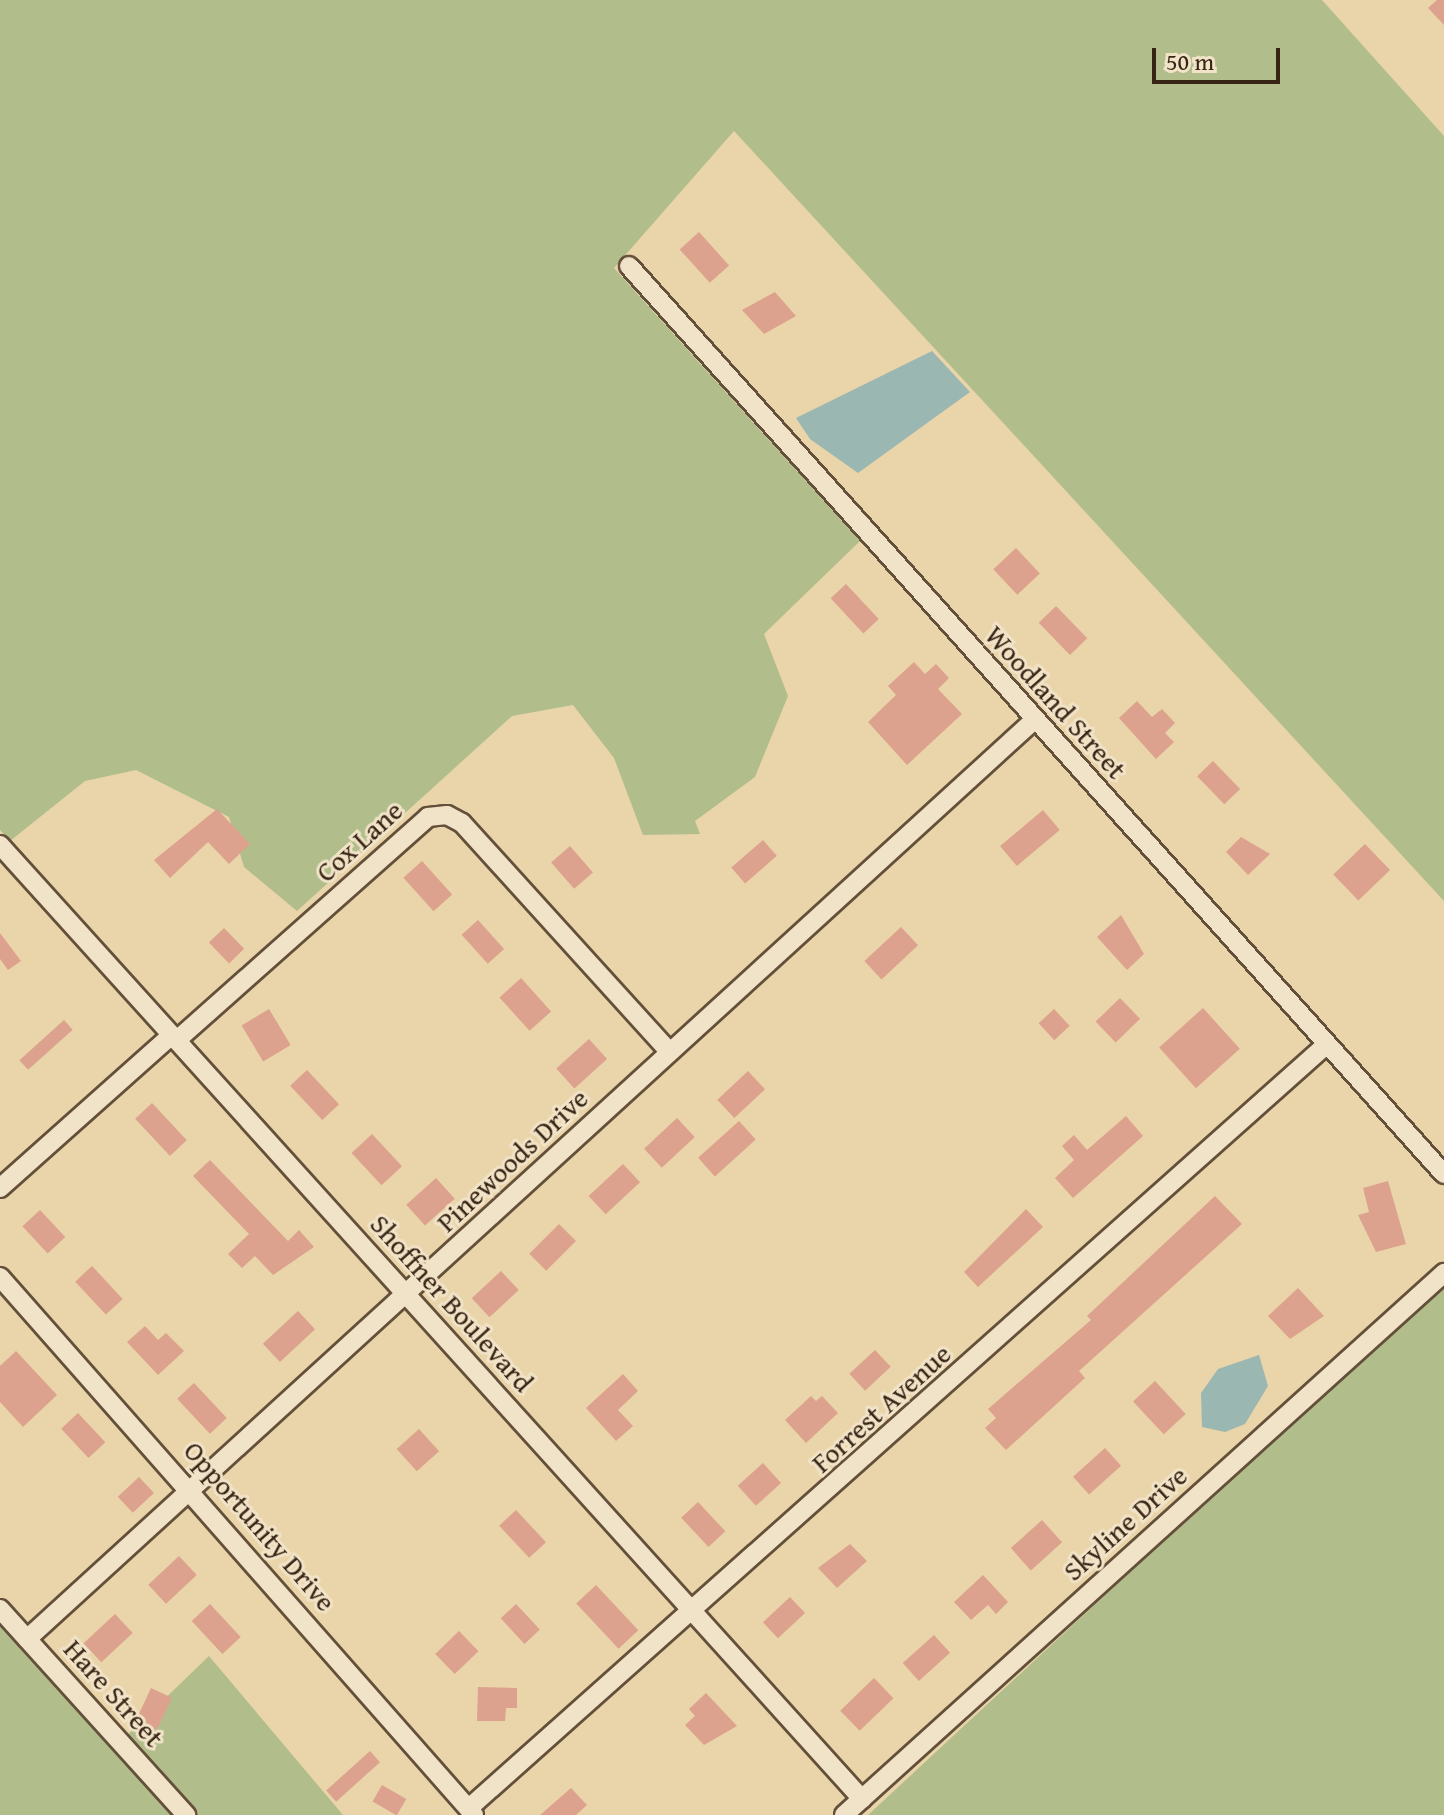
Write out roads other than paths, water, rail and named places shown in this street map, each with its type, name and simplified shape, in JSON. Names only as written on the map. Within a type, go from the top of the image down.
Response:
[{"type":"street","name":"Woodland Street","points":[[629,266],[1444,1174]]},
{"type":"street","name":"Pinewoods Drive","points":[[27,1639],[194,1493],[1034,720]]},
{"type":"street","name":"Cox Lane","points":[[174,1038],[428,817],[447,815],[462,823],[670,1052]]},
{"type":"street","name":"Shoffner Boulevard","points":[[0,845],[862,1799]]},
{"type":"street","points":[[0,1188],[174,1038]]},
{"type":"street","name":"Forrest Avenue","points":[[472,1812],[1326,1045]]},
{"type":"street","name":"Skyline Drive","points":[[844,1815],[1444,1273]]},
{"type":"street","name":"Opportunity Drive","points":[[0,1277],[194,1493],[472,1812]]},
{"type":"street","name":"Hare Street","points":[[0,1609],[186,1815]]},
{"type":"water","points":[[932,351],[970,392],[858,473],[810,439],[796,418]]},
{"type":"water","points":[[1259,1355],[1268,1386],[1245,1424],[1225,1432],[1202,1427],[1201,1393],[1218,1369]]}]
